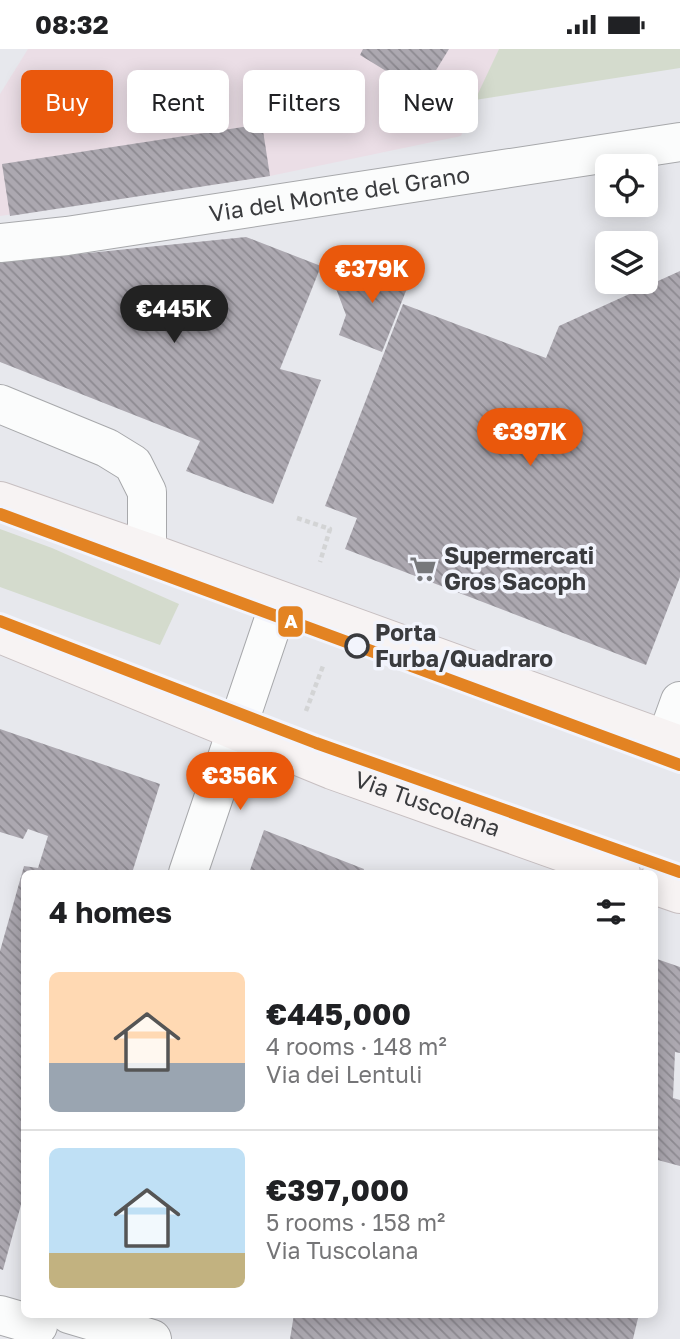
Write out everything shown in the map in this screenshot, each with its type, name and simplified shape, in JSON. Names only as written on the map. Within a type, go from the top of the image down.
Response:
[{"type":"main road","points":[[0,501],[673,743]]},
{"type":"main road","name":"Via Tuscolana","points":[[0,634],[332,771],[612,870]]},
{"type":"main road","points":[[658,886],[680,894]]},
{"type":"street","name":"Via del Monte del Grano","points":[[0,243],[67,236],[680,142]]},
{"type":"street","points":[[0,404],[107,448],[134,464],[147,492],[147,552]]},
{"type":"street","points":[[189,870],[280,601]]},
{"type":"street","points":[[673,743],[680,701]]},
{"type":"street","points":[[0,1315],[152,1339]]},
{"type":"path","points":[[297,518],[330,529],[320,562]]},
{"type":"path","points":[[303,720],[323,666]]},
{"type":"shaded area","points":[[28,49],[499,49],[478,97],[478,70],[379,70],[379,133],[462,133],[461,136],[270,176],[0,216],[0,94]]},
{"type":"shaded area","points":[[499,49],[680,49],[680,68],[478,100],[478,94]]},
{"type":"shaded area","points":[[0,529],[52,548],[179,604],[160,645],[0,587]]},
{"type":"building","points":[[363,49],[449,49],[436,70],[384,70],[360,55]]},
{"type":"building","points":[[243,127],[243,133],[263,133],[270,176],[10,216],[2,164],[204,133],[229,133],[229,129]]},
{"type":"building","points":[[246,237],[321,266],[280,369],[321,380],[273,504],[186,471],[200,441],[0,362],[0,262]]},
{"type":"building","points":[[415,268],[382,352],[339,335],[346,315],[332,278]]},
{"type":"building","points":[[680,271],[680,577],[646,665],[345,549],[357,518],[325,506],[403,304],[546,358],[559,326],[629,294],[658,294],[658,281]]},
{"type":"building","points":[[0,729],[160,784],[133,870],[23,870],[24,866],[38,868],[48,836],[28,829],[23,839],[0,832]]},
{"type":"building","points":[[264,830],[364,869],[364,870],[250,870]]},
{"type":"building","points":[[21,877],[21,1205],[3,1270],[0,1269],[0,951]]},
{"type":"building","points":[[658,959],[680,967],[680,1053],[675,1052],[673,1098],[680,1100],[680,1166],[658,1160]]},
{"type":"building","points":[[293,1318],[638,1318],[633,1339],[290,1339]]},
{"type":"transit line","name":"A","points":[[0,514],[680,765]]},
{"type":"transit line","name":"A","points":[[0,621],[316,743],[680,872]]},
{"type":"place","name":"Supermercati Gros Sacoph","points":[[423,569]]},
{"type":"place","name":"Porta Furba/Quadraro","points":[[357,646]]}]
